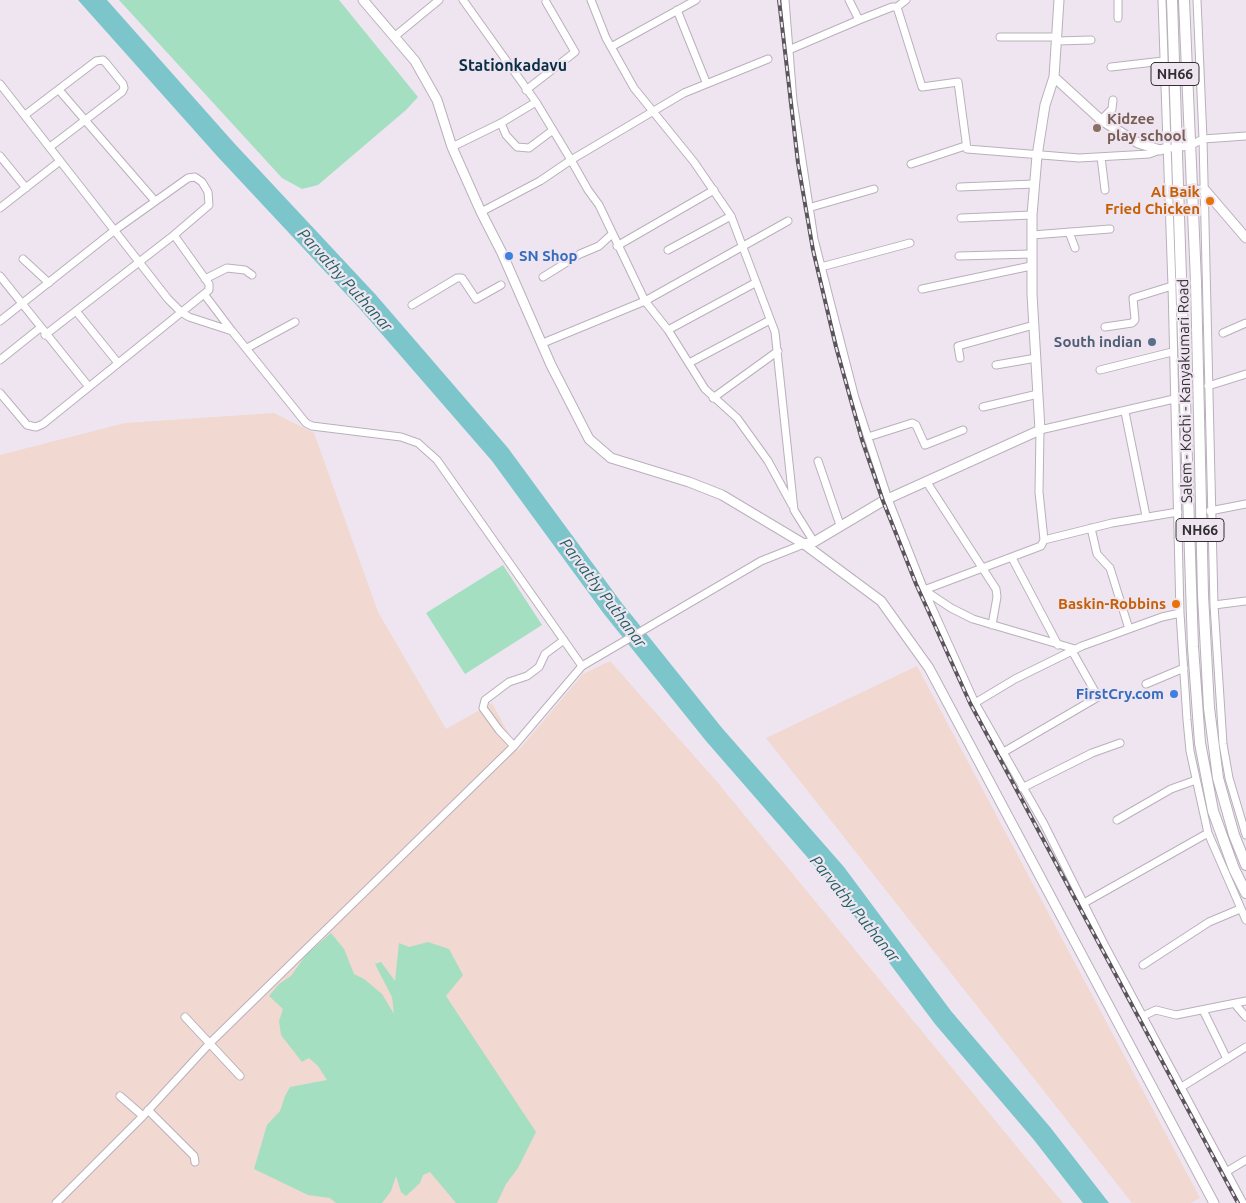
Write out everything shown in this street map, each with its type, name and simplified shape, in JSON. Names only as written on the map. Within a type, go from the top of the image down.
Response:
[{"type":"highway","name":"Salem - Kochi - Kanyakumari Road","points":[[1172,0],[1168,149],[1180,190],[1193,648],[1200,743],[1213,811],[1234,869],[1246,893]]},
{"type":"highway","name":"Salem - Kochi - Kanyakumari Road","points":[[1184,0],[1192,189],[1202,595],[1209,708],[1218,778],[1234,835],[1246,865]]},
{"type":"main road","points":[[363,0],[415,61],[437,100],[452,147],[551,365],[582,429],[599,450],[611,458],[689,482],[722,495],[804,544],[881,601],[929,668],[1214,1203]]},
{"type":"main road","points":[[804,544],[814,542],[888,498],[1040,430],[1031,266],[1032,215],[1044,105],[1054,77],[1059,0]]},
{"type":"main road","points":[[1054,77],[1101,120],[1138,143],[1168,149]]},
{"type":"main road","points":[[1204,189],[1246,238]]},
{"type":"street","points":[[394,37],[438,0]]},
{"type":"street","points":[[463,0],[536,102],[588,190],[599,205],[617,246],[646,301],[668,330],[713,398],[737,418],[768,461],[794,510],[814,542]]},
{"type":"street","points":[[591,0],[611,46],[634,88],[714,190],[731,216],[770,320],[778,351],[794,510]]},
{"type":"street","points":[[611,46],[696,0]]},
{"type":"street","points":[[785,0],[791,49],[794,101],[808,208],[821,268],[855,398],[888,498],[924,590],[975,703],[1044,824],[1180,1088],[1243,1203]]},
{"type":"street","points":[[849,0],[859,20]]},
{"type":"street","points":[[791,49],[859,20],[892,7],[897,7],[906,0]]},
{"type":"street","points":[[1118,0],[1118,18]]},
{"type":"street","points":[[1162,0],[1168,149],[1180,613],[1187,720],[1196,780],[1208,833],[1246,920]]},
{"type":"street","points":[[1197,0],[1203,139],[1210,511],[1214,605],[1223,744],[1229,778],[1246,835]]},
{"type":"street","points":[[526,90],[576,52],[546,2]]},
{"type":"street","points":[[897,7],[922,86],[955,81],[960,84],[965,146]]},
{"type":"street","points":[[677,10],[706,82]]},
{"type":"street","points":[[1000,37],[1092,40]]},
{"type":"street","points":[[481,212],[540,181],[652,110],[706,82],[768,59]]},
{"type":"street","points":[[25,115],[96,61],[103,60],[106,63],[124,88],[87,120],[50,147]]},
{"type":"street","points":[[1111,67],[1163,61]]},
{"type":"street","points":[[0,84],[139,262],[181,312],[232,331]]},
{"type":"street","points":[[59,90],[87,120],[155,201]]},
{"type":"street","points":[[1101,120],[1112,109],[1113,100]]},
{"type":"street","points":[[452,147],[501,123],[536,102]]},
{"type":"street","points":[[501,123],[506,135],[517,147],[523,148],[529,148],[553,130]]},
{"type":"street","points":[[965,146],[968,149],[1037,156],[1101,157],[1149,154],[1190,146],[1203,139],[1246,136]]},
{"type":"street","points":[[910,164],[965,146]]},
{"type":"street","points":[[0,156],[26,188]]},
{"type":"street","points":[[1101,157],[1106,190]]},
{"type":"street","points":[[0,208],[60,161]]},
{"type":"street","points":[[0,321],[114,230],[191,177],[198,179],[208,192],[209,205],[174,235],[76,311],[0,360]]},
{"type":"street","points":[[960,187],[1034,184]]},
{"type":"street","points":[[808,208],[874,189]]},
{"type":"street","points":[[1168,190],[1204,189]]},
{"type":"street","points":[[617,246],[714,190]]},
{"type":"street","points":[[961,218],[1032,215]]},
{"type":"street","points":[[668,250],[731,216]]},
{"type":"street","points":[[542,343],[646,301],[788,221]]},
{"type":"street","points":[[1032,235],[1110,229]]},
{"type":"street","points":[[1070,232],[1075,248]]},
{"type":"street","points":[[543,277],[580,254],[599,246],[612,234]]},
{"type":"street","points":[[0,392],[27,424],[36,427],[43,424],[204,294],[210,287],[174,235]]},
{"type":"street","points":[[821,268],[910,243]]},
{"type":"street","points":[[959,256],[1031,254]]},
{"type":"street","points":[[23,259],[49,283]]},
{"type":"street","points":[[922,289],[1031,266]]},
{"type":"street","points":[[205,279],[227,268],[245,270],[252,275]]},
{"type":"street","points":[[0,276],[89,387]]},
{"type":"street","points":[[412,305],[460,278],[464,280],[476,299],[501,285]]},
{"type":"street","points":[[668,330],[755,282]]},
{"type":"street","points":[[1105,327],[1132,323],[1135,320],[1134,298],[1172,286]]},
{"type":"street","points":[[204,294],[232,331],[312,426],[401,437],[418,443],[437,460],[582,666]]},
{"type":"street","points":[[76,311],[118,363]]},
{"type":"street","points":[[689,363],[770,320]]},
{"type":"street","points":[[246,348],[295,322]]},
{"type":"street","points":[[1223,333],[1246,323]]},
{"type":"street","points":[[960,358],[958,346],[1034,325]]},
{"type":"street","points":[[713,398],[778,351]]},
{"type":"street","points":[[1100,370],[1172,352]]},
{"type":"street","points":[[996,364],[1036,358]]},
{"type":"street","points":[[1208,386],[1246,374]]},
{"type":"street","points":[[983,407],[1038,394]]},
{"type":"street","points":[[924,590],[1039,548],[1044,540],[1039,492],[1040,430],[1125,412],[1174,399]]},
{"type":"street","points":[[1125,412],[1146,516]]},
{"type":"street","points":[[868,437],[912,424],[916,425],[924,444],[928,445],[964,430]]},
{"type":"street","points":[[818,461],[840,525]]},
{"type":"street","points":[[926,481],[984,568],[997,593],[992,625]]},
{"type":"street","points":[[1210,511],[1246,504]]},
{"type":"street","points":[[1044,540],[1146,516],[1178,512]]},
{"type":"street","points":[[1091,528],[1098,554],[1110,568],[1129,629]]},
{"type":"street","points":[[56,1203],[145,1113],[210,1043],[514,746],[582,666],[761,561],[804,544]]},
{"type":"street","points":[[1012,558],[1058,644]]},
{"type":"street","points":[[924,590],[951,608],[992,625],[1073,650],[1098,697],[1002,753]]},
{"type":"street","points":[[1214,605],[1246,601]]},
{"type":"street","points":[[975,703],[1015,679],[1073,650],[1162,617],[1180,613]]},
{"type":"street","points":[[514,746],[499,730],[484,708],[485,700],[509,682],[527,676],[539,667],[545,654],[564,640]]},
{"type":"street","points":[[1146,684],[1184,668]]},
{"type":"street","points":[[1022,788],[1092,753],[1120,743]]},
{"type":"street","points":[[1117,820],[1171,789],[1196,780]]},
{"type":"street","points":[[1084,903],[1208,833]]},
{"type":"street","points":[[1143,965],[1209,922],[1240,909]]},
{"type":"street","points":[[1143,1016],[1156,1010],[1172,1015],[1246,1001]]},
{"type":"street","points":[[1235,1004],[1246,1017]]},
{"type":"street","points":[[1202,1010],[1227,1059]]},
{"type":"street","points":[[185,1017],[240,1076]]},
{"type":"street","points":[[1180,1088],[1246,1047]]},
{"type":"street","points":[[120,1096],[145,1113],[194,1156],[195,1162]]},
{"type":"street","points":[[1226,1172],[1246,1160]]},
{"type":"shaded area","points":[[274,413],[314,433],[378,612],[446,729],[492,703],[518,751],[583,674],[610,661],[718,783],[1063,1203],[0,1203],[0,455],[125,423]]},
{"type":"shaded area","points":[[917,666],[1200,1198],[1191,1203],[1132,1203],[766,738]]},
{"type":"green space","points":[[119,0],[339,0],[418,97],[406,110],[318,185],[302,189],[282,178]]},
{"type":"green space","points":[[503,565],[542,625],[465,674],[426,613]]},
{"type":"green space","points":[[331,933],[344,949],[354,974],[364,979],[382,994],[394,1014],[392,997],[375,964],[381,962],[395,981],[399,943],[409,947],[428,942],[449,949],[463,975],[446,996],[536,1132],[518,1168],[506,1184],[497,1203],[456,1203],[430,1172],[423,1175],[420,1183],[406,1196],[401,1192],[396,1176],[391,1191],[382,1203],[336,1203],[330,1198],[308,1195],[254,1169],[267,1125],[280,1111],[290,1087],[327,1080],[318,1066],[309,1058],[302,1062],[281,1035],[279,1021],[283,1009],[269,996],[279,984],[291,976],[306,955]]},
{"type":"water","name":"Parvathy Puthanar","points":[[78,0],[107,0],[234,143],[376,295],[508,448],[621,602],[722,728],[844,867],[951,1011],[1050,1127],[1109,1203],[1083,1203],[1034,1140],[935,1024],[828,881],[706,741],[604,614],[492,461],[360,309],[218,157]]},
{"type":"railway","points":[[779,0],[798,163],[813,250],[836,347],[862,440],[883,501],[916,584],[970,703],[1238,1203]]},
{"type":"place","name":"Kidzee play school","points":[[1097,128]]},
{"type":"place","name":"Al Baik Fried Chicken","points":[[1210,201]]},
{"type":"place","name":"SN Shop","points":[[509,256]]},
{"type":"place","name":"South indian","points":[[1152,342]]},
{"type":"place","name":"Baskin-Robbins","points":[[1176,604]]},
{"type":"place","name":"FirstCry.com","points":[[1174,694]]},
{"type":"district","name":"Stationkadavu","points":[[513,66]]}]
